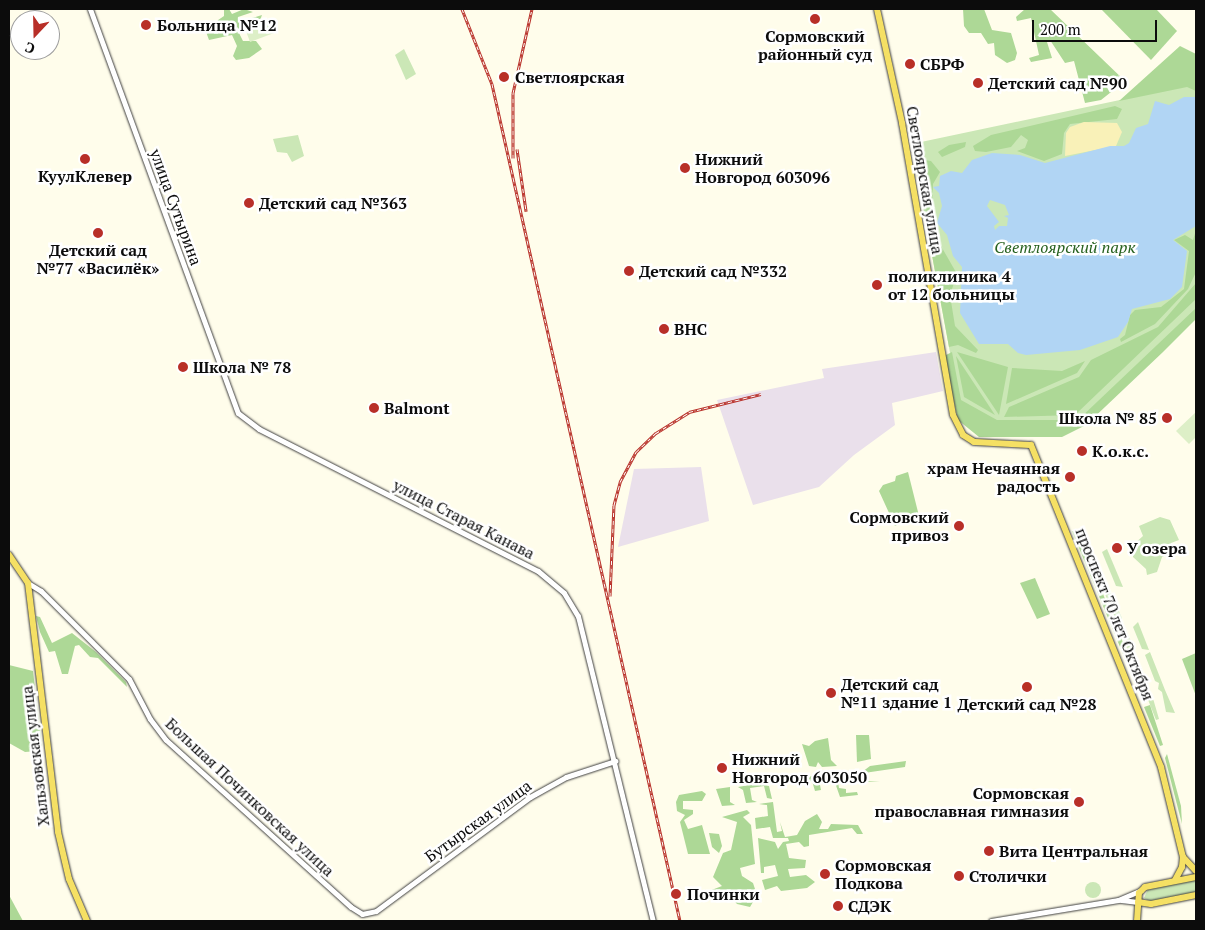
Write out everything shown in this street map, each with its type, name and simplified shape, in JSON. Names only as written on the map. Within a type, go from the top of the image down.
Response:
[{"type":"main road","name":"Светлоярская улица","points":[[877,9],[902,123],[953,414],[968,440]]},
{"type":"main road","name":"проспект 70 лет Октября","points":[[968,440],[979,444],[1031,445],[1156,753],[1183,857]]},
{"type":"main road","points":[[9,555],[28,582]]},
{"type":"main road","name":"Хальзовская улица","points":[[28,582],[58,832],[69,879],[87,921]]},
{"type":"main road","points":[[1183,857],[1196,870]]},
{"type":"main road","points":[[1175,880],[1182,867],[1183,857]]},
{"type":"main road","points":[[1137,919],[1141,890],[1153,884],[1196,877]]},
{"type":"main road","points":[[1138,902],[1151,904],[1196,895]]},
{"type":"main road","points":[[1137,919],[1151,904]]},
{"type":"street","name":"улица Сутырина","points":[[90,9],[238,413]]},
{"type":"street","name":"улица Старая Канава","points":[[238,413],[259,429],[446,522],[548,578],[564,593],[578,616],[653,921]]},
{"type":"street","name":"Большая Починковская улица","points":[[28,582],[41,591],[129,679],[150,719],[166,740],[351,907],[362,914]]},
{"type":"street","name":"Бутырская улица","points":[[362,914],[383,906],[530,797],[566,777],[615,762]]},
{"type":"street","points":[[991,921],[1118,900],[1141,890]]},
{"type":"street","points":[[1118,900],[1138,902]]},
{"type":"shaded area","points":[[936,352],[943,391],[892,403],[895,425],[854,455],[819,487],[753,505],[717,400],[824,378],[822,369]]},
{"type":"shaded area","points":[[701,467],[709,521],[618,547],[634,469]]},
{"type":"green space","points":[[224,9],[229,9],[232,14],[244,9],[253,12],[238,17],[239,22],[262,15],[259,23],[238,31],[243,41],[256,41],[262,49],[249,58],[236,60],[233,56],[237,46],[232,35],[209,40],[205,29],[224,16]]},
{"type":"green space","points":[[963,9],[984,9],[992,30],[1011,33],[1017,53],[1015,60],[1007,63],[995,55],[994,43],[988,44],[981,33],[969,33],[964,26]]},
{"type":"green space","points":[[1025,9],[1050,9],[1125,81],[1101,100],[1085,103],[1074,61],[1065,63],[1050,40],[1047,42],[1052,58],[1031,62],[1029,58],[1039,55],[1031,18],[1017,21],[1016,17]]},
{"type":"green space","points":[[1101,9],[1156,9],[1177,31],[1151,60]]},
{"type":"green space","points":[[269,22],[274,33],[250,42],[246,31]]},
{"type":"green space","points":[[1180,46],[1196,54],[1196,91],[1187,87],[1119,101]]},
{"type":"green space","points":[[404,49],[416,74],[406,80],[395,55]]},
{"type":"green space","name":"Светлоярский парк","points":[[1186,86],[1196,87],[1196,313],[1080,424],[963,423],[914,158],[921,142]]},
{"type":"green space","points":[[1115,106],[1122,109],[1117,119],[1070,124],[1064,133],[1062,154],[1044,161],[1017,151],[1025,148],[1028,140],[1021,135],[1011,147],[986,152],[975,151],[973,146],[991,135]]},
{"type":"green space","points":[[298,135],[304,156],[292,162],[287,153],[277,152],[273,139]]},
{"type":"green space","points":[[966,142],[965,147],[942,157],[938,152],[949,145]]},
{"type":"green space","points":[[914,158],[931,161],[940,172],[933,184],[932,215],[941,246],[957,274],[950,295],[955,326],[978,350],[976,353],[958,345],[949,347]]},
{"type":"green space","points":[[1196,230],[1196,272],[1188,289],[1155,324],[1121,342],[1120,339],[1125,335],[1130,315],[1135,310],[1161,307],[1184,289],[1189,251],[1174,240],[1185,235],[1193,240]]},
{"type":"green space","points":[[1196,283],[1196,299],[1075,415],[1004,417],[1009,407],[1079,377],[1091,360],[1158,327]]},
{"type":"green space","points":[[1196,308],[1196,319],[1163,352],[1086,425],[1062,437],[979,437],[958,420],[944,356],[952,352],[961,400],[997,420],[1078,420]]},
{"type":"green space","points":[[957,352],[1008,367],[999,415]]},
{"type":"green space","points":[[956,356],[995,415],[964,397]]},
{"type":"green space","points":[[1085,361],[1077,373],[1006,404],[1012,368],[1062,371]]},
{"type":"green space","points":[[1196,412],[1196,437],[1189,444],[1176,431]]},
{"type":"green space","points":[[908,472],[919,516],[895,526],[879,491],[883,485],[895,481],[896,476]]},
{"type":"green space","points":[[1160,517],[1170,520],[1179,540],[1171,543],[1171,553],[1162,557],[1157,572],[1147,575],[1146,569],[1133,557],[1133,545],[1143,536],[1139,526]]},
{"type":"green space","points":[[1072,531],[1077,531],[1141,686],[1137,688]]},
{"type":"green space","points":[[1107,549],[1123,587],[1116,586],[1102,552]]},
{"type":"green space","points":[[1093,553],[1122,618],[1120,622],[1117,623],[1089,555]]},
{"type":"green space","points":[[1035,578],[1050,614],[1037,619],[1020,583]]},
{"type":"green space","points":[[36,616],[40,617],[52,643],[72,633],[96,652],[126,682],[127,687],[98,658],[90,657],[79,645],[75,646],[68,674],[62,674],[55,651],[49,652],[40,632]]},
{"type":"green space","points":[[1138,622],[1149,650],[1142,649],[1133,627]]},
{"type":"green space","points":[[1123,628],[1126,630],[1135,651],[1131,657],[1119,630]]},
{"type":"green space","points":[[1150,652],[1175,713],[1166,712],[1162,692],[1158,689],[1159,683],[1155,681],[1145,655]]},
{"type":"green space","points":[[1196,653],[1196,696],[1182,659]]},
{"type":"green space","points":[[1136,657],[1148,683],[1147,688],[1152,695],[1159,719],[1156,720],[1132,659]]},
{"type":"green space","points":[[9,665],[33,671],[42,746],[37,751],[25,752],[9,743]]},
{"type":"green space","points":[[1150,705],[1163,745],[1160,746],[1144,707]]},
{"type":"green space","points":[[856,735],[869,735],[871,759],[857,762]]},
{"type":"green space","points":[[828,738],[831,760],[837,766],[822,767],[818,762],[816,767],[809,766],[802,744],[809,746],[815,741]]},
{"type":"green space","points":[[1167,754],[1181,806],[1182,824],[1165,758]]},
{"type":"green space","points":[[906,761],[905,767],[864,773],[865,781],[880,782],[863,782],[862,772],[870,766]]},
{"type":"green space","points":[[847,771],[850,774],[837,777],[839,788],[846,789],[846,793],[857,792],[858,795],[840,797],[833,777],[819,780],[821,790],[815,791],[812,781],[784,784],[784,780]]},
{"type":"green space","points":[[761,783],[769,786],[772,799],[767,798],[764,786],[750,788],[752,800],[757,802],[746,803],[743,790],[738,787]]},
{"type":"green space","points":[[730,787],[730,802],[735,805],[722,806],[716,789]]},
{"type":"green space","points":[[702,791],[706,794],[702,801],[683,801],[683,809],[693,810],[693,814],[684,820],[688,829],[702,825],[710,854],[688,854],[680,822],[685,815],[677,811],[676,802],[679,795]]},
{"type":"green space","points":[[773,802],[777,832],[782,831],[780,822],[785,837],[797,835],[805,821],[817,814],[822,822],[819,829],[828,829],[831,824],[858,825],[863,834],[857,834],[852,828],[809,835],[809,846],[804,847],[799,842],[786,844],[789,858],[806,860],[805,868],[788,869],[790,877],[806,875],[815,882],[807,888],[781,891],[777,886],[765,890],[762,880],[778,876],[775,865],[764,867],[764,873],[761,873],[758,838],[775,842],[778,849],[783,842],[789,841],[788,838],[773,838],[770,827],[756,829],[755,818],[768,816],[767,805],[759,804]]},
{"type":"green space","points":[[747,810],[750,813],[743,817],[751,825],[755,864],[740,868],[742,876],[753,883],[755,889],[751,892],[753,902],[750,907],[737,904],[729,895],[709,896],[709,891],[722,886],[713,877],[723,853],[731,850],[737,822],[722,817]]},
{"type":"green space","points":[[709,833],[719,834],[722,846],[719,853],[712,847]]},
{"type":"green space","points":[[1196,880],[1196,893],[1151,902],[1144,898],[1148,889]]},
{"type":"green space","points":[[1093,882],[1099,884],[1101,890],[1099,896],[1093,898],[1087,896],[1085,890],[1087,884]]},
{"type":"green space","points":[[9,895],[23,921],[9,921]]},
{"type":"sand","points":[[1084,122],[1117,123],[1122,132],[1116,146],[1065,156],[1066,133],[1070,127]]},
{"type":"water","name":"Светлоярский парк","points":[[1184,97],[1196,97],[1196,226],[1173,240],[1187,251],[1182,287],[1170,299],[1132,309],[1128,322],[1118,337],[1080,350],[1026,355],[1018,353],[1008,344],[979,344],[960,313],[962,267],[953,256],[947,235],[937,223],[942,206],[939,193],[933,187],[939,186],[940,176],[951,171],[962,173],[972,160],[992,153],[1020,155],[1045,163],[1110,146],[1124,146],[1129,143],[1136,128],[1148,124],[1155,101],[1169,105]],"holes":[[[990,200],[1005,205],[1009,215],[1004,216],[1008,218],[1007,226],[999,226],[995,230],[994,226],[999,222],[987,206]]]},
{"type":"railway","points":[[462,9],[492,84],[680,921]]},
{"type":"railway","points":[[513,158],[513,93],[532,9]]},
{"type":"railway","points":[[517,149],[526,211]]},
{"type":"railway","points":[[610,596],[614,505],[620,482],[636,452],[656,433],[689,412],[761,394]]},
{"type":"place","name":"Сормовский районный суд","points":[[815,19]]},
{"type":"place","name":"Больница №12","points":[[146,25]]},
{"type":"place","name":"СБРФ","points":[[910,64]]},
{"type":"place","name":"Светлоярская","points":[[504,77]]},
{"type":"place","name":"Детский сад №90","points":[[978,83]]},
{"type":"place","name":"КуулКлевер","points":[[85,159]]},
{"type":"place","name":"Нижний Новгород 603096","points":[[685,168]]},
{"type":"place","name":"Детский сад №363","points":[[249,203]]},
{"type":"place","name":"Детский сад №77 «Василёк»","points":[[98,233]]},
{"type":"place","name":"Детский сад №332","points":[[629,271]]},
{"type":"place","name":"поликлиника 4 от 12 больницы","points":[[877,285]]},
{"type":"place","name":"ВНС","points":[[664,329]]},
{"type":"place","name":"Школа № 78","points":[[183,367]]},
{"type":"place","name":"Balmont","points":[[374,408]]},
{"type":"place","name":"Школа № 85","points":[[1167,418]]},
{"type":"place","name":"К.о.к.с.","points":[[1082,451]]},
{"type":"place","name":"храм Нечаянная радость","points":[[1070,477]]},
{"type":"place","name":"Сормовский привоз","points":[[959,526]]},
{"type":"place","name":"У озера","points":[[1117,548]]},
{"type":"place","name":"Детский сад №28","points":[[1027,687]]},
{"type":"place","name":"Детский сад №11 здание 1","points":[[831,693]]},
{"type":"place","name":"Нижний Новгород 603050","points":[[722,768]]},
{"type":"place","name":"Сормовская православная гимназия","points":[[1079,802]]},
{"type":"place","name":"Вита Центральная","points":[[989,851]]},
{"type":"place","name":"Сормовская Подкова","points":[[825,874]]},
{"type":"place","name":"Столички","points":[[959,876]]},
{"type":"place","name":"Починки","points":[[676,894]]},
{"type":"place","name":"СДЭК","points":[[838,906]]}]
